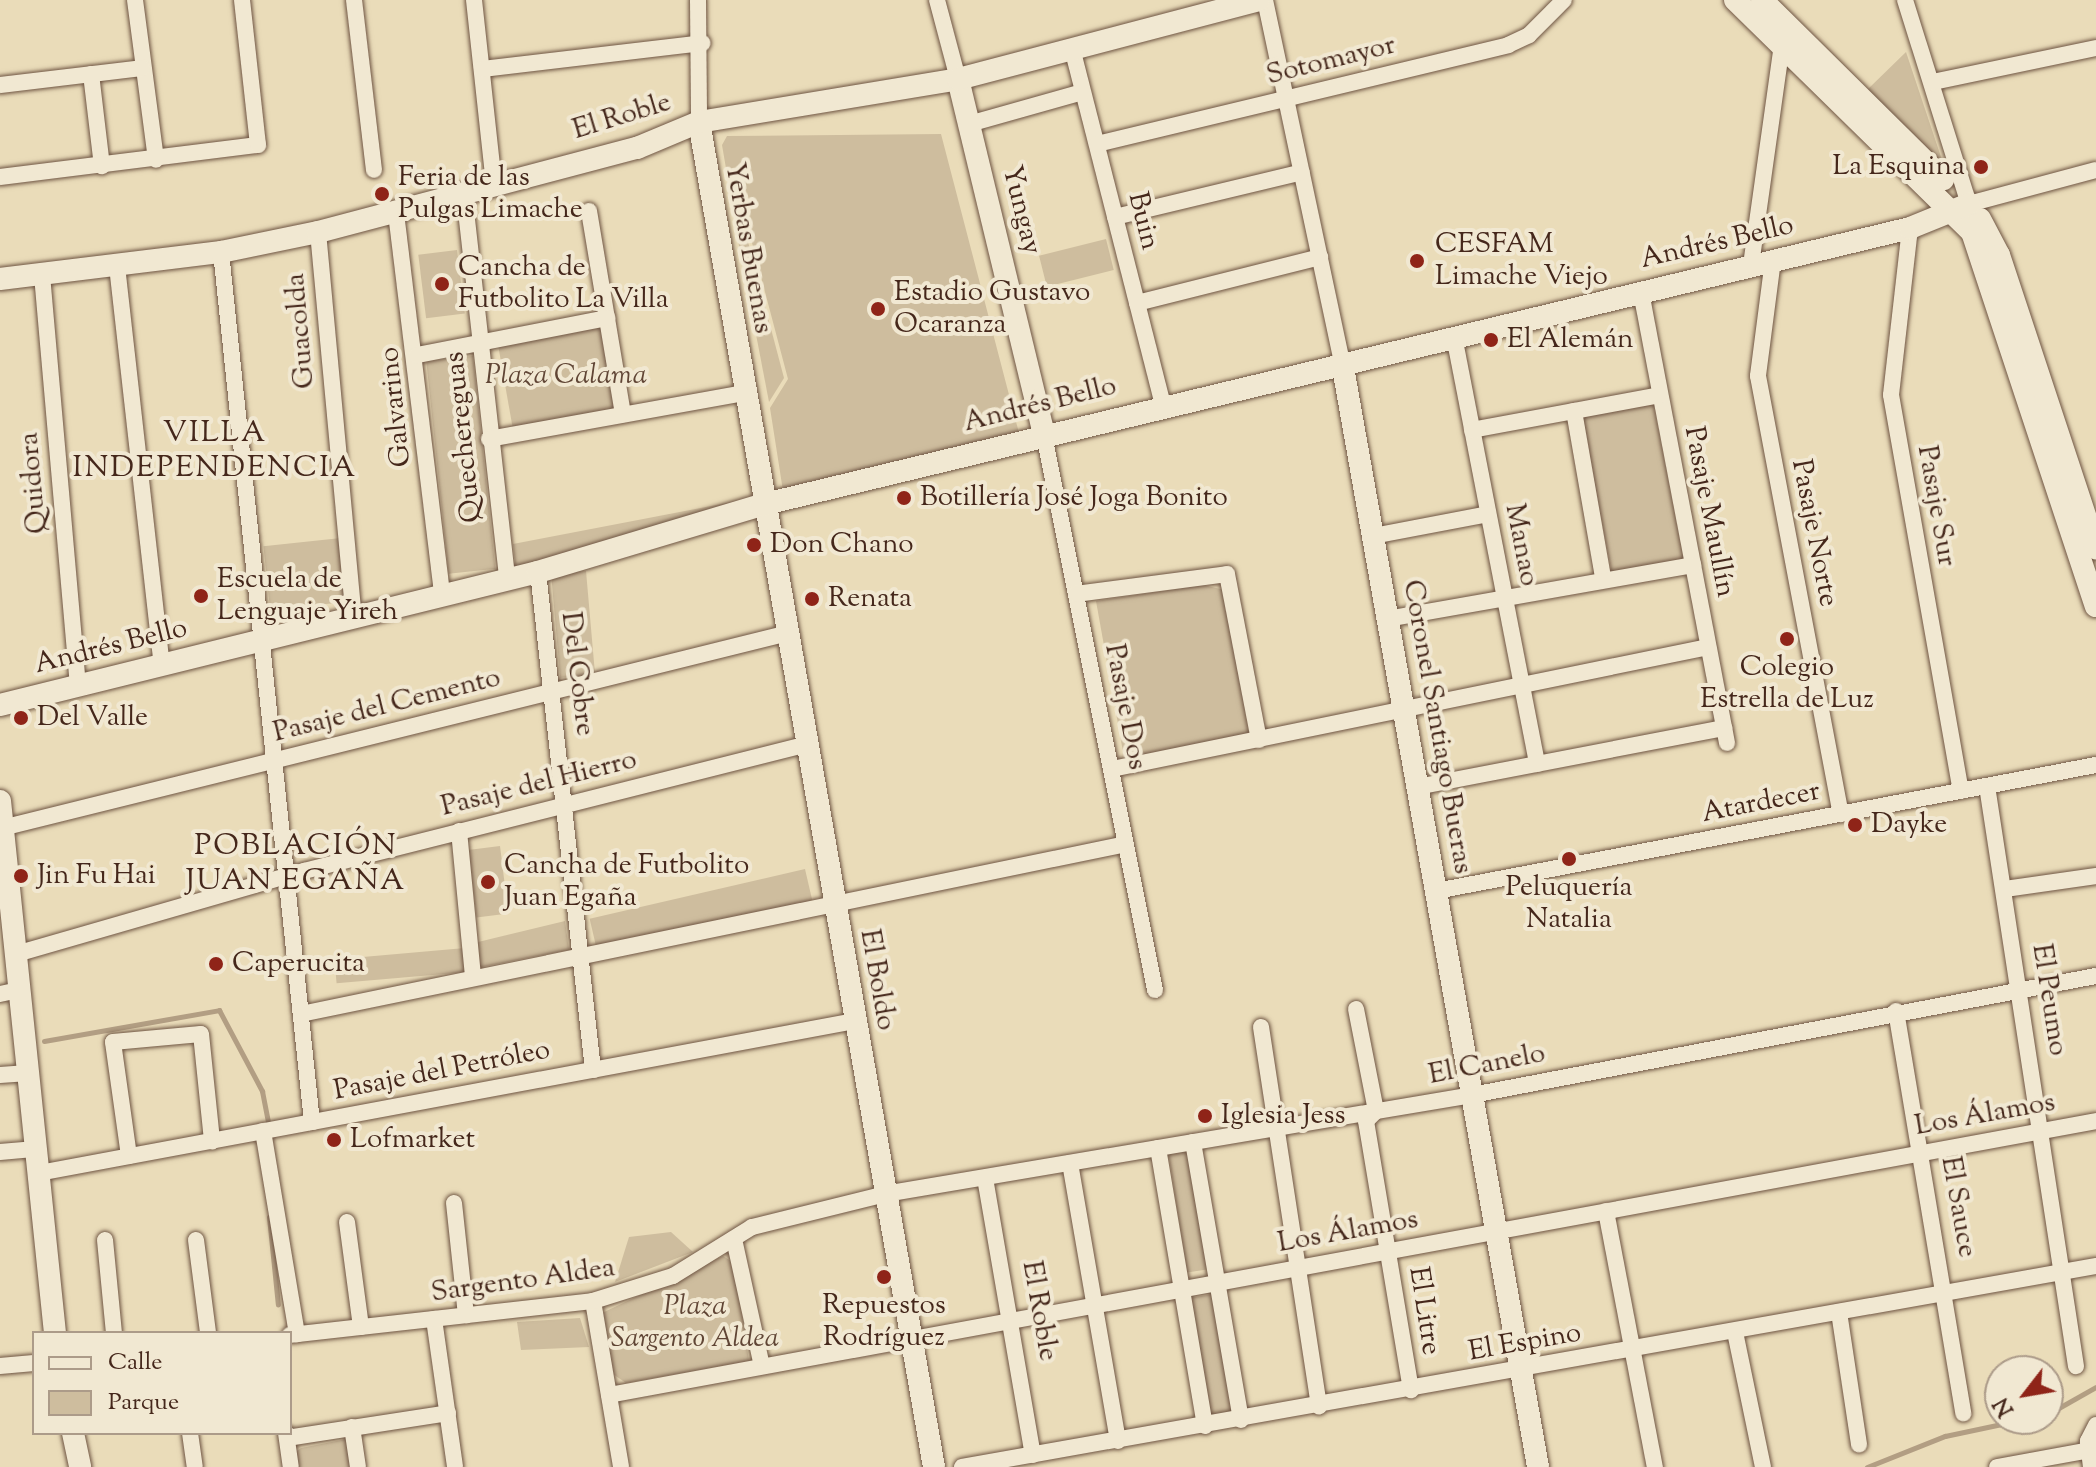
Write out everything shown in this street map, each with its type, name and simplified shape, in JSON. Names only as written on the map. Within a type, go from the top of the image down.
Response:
[{"type":"street","points":[[135,0],[156,160]]},
{"type":"street","points":[[0,177],[258,145],[242,0]]},
{"type":"street","points":[[354,0],[374,170]]},
{"type":"street","points":[[474,0],[494,185]]},
{"type":"street","name":"Yerbas Buenas","points":[[698,0],[702,43],[699,122],[761,505]]},
{"type":"street","name":"Yungay","points":[[937,0],[1044,435]]},
{"type":"street","name":"El Roble","points":[[0,279],[221,252],[318,232],[637,148],[699,122],[958,79],[1259,0]]},
{"type":"street","name":"Coronel Santiago Bueras","points":[[1265,0],[1342,362],[1538,1467]]},
{"type":"street","name":"Sotomayor","points":[[1097,144],[1508,45],[1564,0]]},
{"type":"street","points":[[1735,0],[1963,208]]},
{"type":"street","points":[[1762,0],[1963,208],[1999,255],[2094,534]]},
{"type":"street","points":[[1905,0],[1933,82],[1963,208],[1977,241],[2096,606]]},
{"type":"street","points":[[482,69],[702,43]]},
{"type":"street","name":"Pasaje Norte","points":[[1782,44],[1762,263],[1758,376],[1841,814]]},
{"type":"street","name":"Buin","points":[[1072,48],[1163,406]]},
{"type":"street","points":[[1933,82],[2096,48]]},
{"type":"street","points":[[0,85],[142,68]]},
{"type":"street","points":[[91,74],[102,166]]},
{"type":"street","points":[[969,124],[1083,92]]},
{"type":"street","name":"Andrés Bello","points":[[0,705],[538,572],[761,505],[1342,362],[1910,228],[1963,208],[2096,170]]},
{"type":"street","points":[[1115,217],[1302,172]]},
{"type":"street","name":"Quechereguas","points":[[464,193],[507,579]]},
{"type":"street","points":[[589,211],[623,414]]},
{"type":"street","name":"Galvarino","points":[[396,213],[417,355],[442,595]]},
{"type":"street","name":"Pasaje Sur","points":[[1910,228],[1891,395],[1961,791]]},
{"type":"street","name":"Guacolda","points":[[318,232],[354,617]]},
{"type":"street","points":[[221,252],[312,1122]]},
{"type":"street","points":[[1137,303],[1320,257]]},
{"type":"street","points":[[117,266],[162,665]]},
{"type":"street","name":"Quidora","points":[[42,275],[78,686]]},
{"type":"street","name":"Pasaje Maullín","points":[[1537,764],[1726,735],[1641,292]]},
{"type":"street","points":[[417,355],[607,318]]},
{"type":"street","name":"Manao","points":[[1454,336],[1537,764]]},
{"type":"street","points":[[489,439],[744,393]]},
{"type":"street","points":[[1472,430],[1660,395]]},
{"type":"street","points":[[1574,411],[1603,578]]},
{"type":"street","name":"Pasaje Dos","points":[[1044,435],[1155,990]]},
{"type":"street","name":"El Boldo","points":[[761,505],[934,1467]]},
{"type":"street","points":[[1373,536],[1488,514]]},
{"type":"street","points":[[1387,619],[1603,578],[1693,565]]},
{"type":"street","name":"Del Cobre","points":[[538,572],[567,804],[593,1070]]},
{"type":"street","points":[[1076,594],[1227,574],[1259,740]]},
{"type":"street","name":"Pasaje del Cemento","points":[[2,828],[784,634]]},
{"type":"street","points":[[1112,769],[1385,716],[1403,705],[1708,647]]},
{"type":"street","name":"Pasaje del Hierro","points":[[16,954],[289,881],[459,831],[804,745]]},
{"type":"street","points":[[1417,787],[1537,764]]},
{"type":"street","name":"Atardecer","points":[[1436,891],[2096,765]]},
{"type":"street","name":"El Peumo","points":[[1987,786],[2043,1131],[2076,1366]]},
{"type":"street","points":[[0,801],[6,923],[16,954],[10,992],[28,1073],[55,1331]]},
{"type":"street","points":[[459,831],[473,976]]},
{"type":"street","points":[[301,1014],[581,953],[1126,844]]},
{"type":"street","points":[[2005,889],[2096,876]]},
{"type":"street","name":"El Canelo","points":[[885,1194],[1472,1095],[1896,1011],[2096,976]]},
{"type":"street","name":"El Litre","points":[[1356,1009],[1376,1111],[1366,1121],[1411,1390]]},
{"type":"street","name":"El Sauce","points":[[1896,1011],[1947,1293],[1963,1413]]},
{"type":"street","name":"Pasaje del Petróleo","points":[[39,1173],[854,1021]]},
{"type":"street","points":[[1261,1027],[1303,1267],[1298,1283],[1319,1407]]},
{"type":"street","points":[[129,1156],[113,1042],[201,1034],[212,1141]]},
{"type":"street","points":[[0,1075],[28,1073]]},
{"type":"street","name":"Los Álamos","points":[[609,1395],[2096,1121]]},
{"type":"street","points":[[267,1130],[294,1335]]},
{"type":"street","points":[[1193,1142],[1241,1420]]},
{"type":"street","points":[[1158,1148],[1205,1426]]},
{"type":"street","points":[[0,1152],[36,1149]]},
{"type":"street","points":[[1070,1163],[1118,1441]]},
{"type":"street","name":"El Roble","points":[[985,1178],[1033,1455]]},
{"type":"street","name":"Sargento Aldea","points":[[294,1335],[593,1301],[673,1276],[752,1227],[885,1194]]},
{"type":"street","points":[[454,1203],[466,1315]]},
{"type":"street","points":[[1606,1211],[1655,1467]]},
{"type":"street","points":[[347,1222],[361,1327]]},
{"type":"street","points":[[734,1239],[762,1366]]},
{"type":"street","points":[[105,1240],[114,1331]]},
{"type":"street","points":[[196,1240],[208,1331]]},
{"type":"street","name":"El Espino","points":[[962,1467],[1319,1407],[2096,1266]]},
{"type":"street","points":[[593,1301],[621,1467]]},
{"type":"street","points":[[1839,1312],[1859,1445]]},
{"type":"street","points":[[434,1319],[455,1467]]},
{"type":"street","points":[[1735,1332],[1763,1467]]},
{"type":"street","points":[[0,1366],[32,1363]]},
{"type":"street","points":[[292,1434],[448,1413]]},
{"type":"street","points":[[1997,1467],[2092,1456],[2096,1425]]},
{"type":"street","points":[[352,1427],[358,1467]]},
{"type":"street","points":[[73,1435],[80,1467]]},
{"type":"street","points":[[190,1435],[195,1467]]},
{"type":"street","points":[[287,1435],[291,1467]]},
{"type":"green space","points":[[1906,52],[1941,157],[1950,177],[1867,90]]},
{"type":"green space","name":"Estadio Gustavo Ocaranza","points":[[941,134],[1019,433],[783,491],[770,408],[788,379],[751,239],[736,226],[722,145],[727,136]]},
{"type":"green space","points":[[736,230],[747,238],[784,378],[769,402]]},
{"type":"green space","points":[[1106,239],[1114,270],[1047,287],[1039,256]]},
{"type":"green space","name":"Cancha de Futbolito La Villa","points":[[457,250],[465,314],[426,318],[418,255]]},
{"type":"green space","name":"Plaza Calama","points":[[602,324],[617,409],[513,427],[498,342]]},
{"type":"green space","points":[[473,356],[495,569],[449,574],[426,361]]},
{"type":"green space","points":[[1653,402],[1684,562],[1612,576],[1581,416]]},
{"type":"green space","points":[[737,501],[738,511],[516,570],[513,544]]},
{"type":"green space","points":[[341,538],[348,602],[270,610],[263,546]]},
{"type":"green space","points":[[586,571],[595,675],[560,678],[551,574]]},
{"type":"green space","points":[[1203,585],[1225,590],[1249,735],[1125,763],[1096,601]]},
{"type":"green space","name":"Cancha de Futbolito Juan Egaña","points":[[500,846],[508,913],[477,917],[468,850]]},
{"type":"green space","points":[[805,869],[813,904],[598,954],[590,919]]},
{"type":"green space","points":[[565,921],[569,950],[476,968],[474,943]]},
{"type":"green space","points":[[465,948],[467,972],[337,983],[334,959]]},
{"type":"green space","points":[[1194,1149],[1213,1269],[1187,1273],[1168,1153]]},
{"type":"green space","points":[[671,1232],[693,1252],[615,1282],[629,1237]]},
{"type":"green space","name":"Plaza Sargento Aldea","points":[[723,1256],[734,1263],[749,1361],[626,1383],[613,1374],[602,1313]]},
{"type":"green space","points":[[1214,1294],[1233,1414],[1206,1418],[1187,1298]]},
{"type":"green space","points":[[580,1318],[589,1347],[521,1350],[517,1322]]},
{"type":"green space","points":[[347,1439],[355,1467],[295,1467],[293,1454],[301,1448]]},
{"type":"waterway","points":[[44,1041],[219,1010],[262,1091],[269,1127]]},
{"type":"waterway","points":[[269,1217],[278,1305]]},
{"type":"waterway","points":[[2064,1405],[2096,1387]]},
{"type":"waterway","points":[[1867,1467],[1945,1436],[1984,1428]]},
{"type":"place","name":"La Esquina","points":[[1981,167]]},
{"type":"place","name":"Feria de las Pulgas Limache","points":[[382,194]]},
{"type":"place","name":"CESFAM Limache Viejo","points":[[1417,261]]},
{"type":"place","name":"Cancha de Futbolito La Villa","points":[[442,284]]},
{"type":"place","name":"Estadio Gustavo Ocaranza","points":[[878,309]]},
{"type":"place","name":"El Alemán","points":[[1491,340]]},
{"type":"place","name":"Botillería José Joga Bonito","points":[[904,498]]},
{"type":"place","name":"Don Chano","points":[[754,545]]},
{"type":"place","name":"Escuela de Lenguaje Yireh","points":[[201,596]]},
{"type":"place","name":"Renata","points":[[812,599]]},
{"type":"place","name":"Colegio Estrella de Luz","points":[[1787,639]]},
{"type":"place","name":"Del Valle","points":[[21,718]]},
{"type":"place","name":"Dayke","points":[[1855,825]]},
{"type":"place","name":"Peluquería Natalia","points":[[1569,859]]},
{"type":"place","name":"Jin Fu Hai","points":[[21,876]]},
{"type":"place","name":"Cancha de Futbolito Juan Egaña","points":[[488,882]]},
{"type":"place","name":"Caperucita","points":[[216,964]]},
{"type":"place","name":"Iglesia Jess","points":[[1205,1116]]},
{"type":"place","name":"Lofmarket","points":[[334,1140]]},
{"type":"place","name":"Repuestos Rodríguez","points":[[884,1277]]},
{"type":"district","name":"VILLA INDEPENDENCIA","points":[[215,451]]},
{"type":"district","name":"POBLACIÓN JUAN EGAÑA","points":[[296,864]]}]
